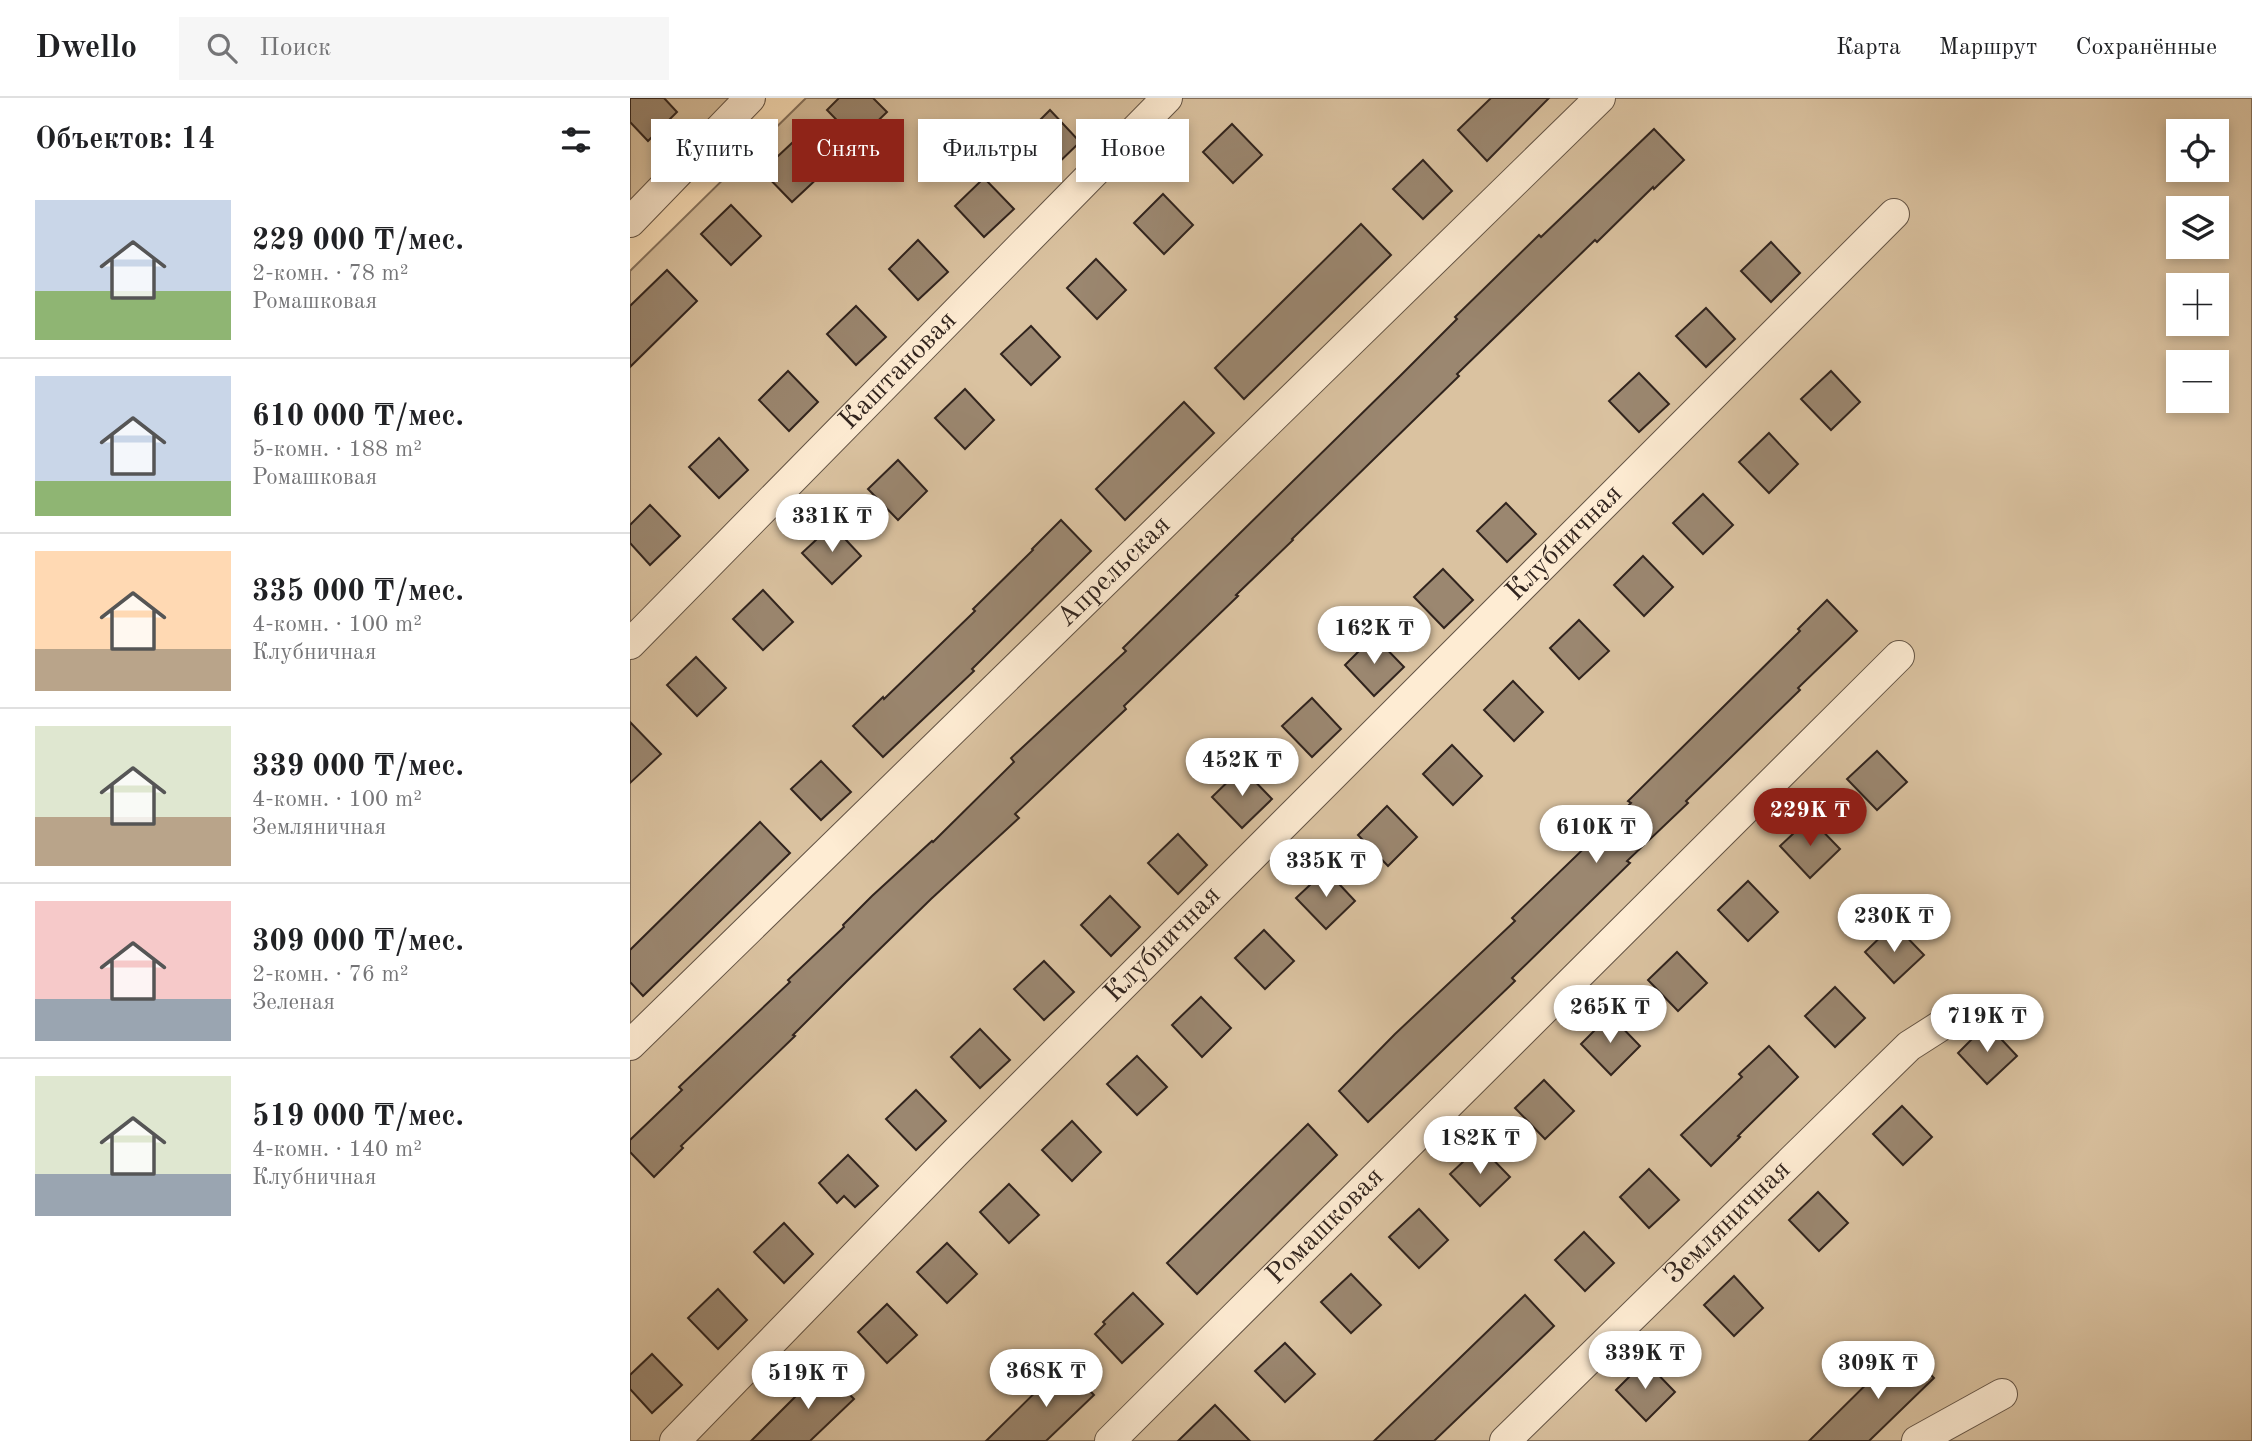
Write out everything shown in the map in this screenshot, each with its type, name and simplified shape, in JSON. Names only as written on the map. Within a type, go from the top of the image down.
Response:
[{"type":"street","points":[[630,222],[750,98]]},
{"type":"street","name":"Каштановая","points":[[630,644],[1167,98]]},
{"type":"street","name":"Апрельская","points":[[630,1045],[1600,98]]},
{"type":"street","name":"Клубничная","points":[[675,1441],[955,1153],[1894,214]]},
{"type":"street","name":"Ромашковая","points":[[1110,1441],[1899,656]]},
{"type":"street","name":"Земляничная","points":[[1505,1441],[1909,1046],[1959,1014]]},
{"type":"street","points":[[1917,1441],[2002,1394]]},
{"type":"shaded area","points":[[630,98],[760,98],[739,119],[651,119],[651,182],[675,182],[630,226]]},
{"type":"shaded area","points":[[806,98],[2252,98],[2252,1441],[630,1441],[630,271],[721,182],[778,182],[778,126]]},
{"type":"building","points":[[630,98],[664,98],[677,112],[670,119],[651,119],[651,138],[648,141],[630,122]]},
{"type":"building","points":[[839,98],[873,98],[887,112],[880,119],[836,119],[827,110]]},
{"type":"building","points":[[1491,98],[1549,98],[1487,161],[1458,130]]},
{"type":"building","points":[[1050,110],[1058,119],[1041,119]]},
{"type":"building","points":[[1062,123],[1076,138],[1076,146],[1062,159]]},
{"type":"building","points":[[1232,124],[1262,155],[1233,183],[1203,152]]},
{"type":"building","points":[[1654,129],[1684,160],[1597,242],[1595,240],[1457,374],[1459,376],[1124,706],[1126,709],[1015,814],[1019,818],[847,981],[793,1035],[795,1036],[681,1146],[683,1148],[654,1177],[630,1152],[630,1140],[682,1090],[679,1087],[790,982],[788,980],[844,927],[872,896],[933,842],[1014,762],[1011,758],[1126,651],[1123,648],[1401,375],[1457,319],[1455,317]]},
{"type":"building","points":[[792,143],[792,182],[813,182],[792,202],[773,182],[778,182],[778,156]]},
{"type":"building","points":[[1423,160],[1452,191],[1423,219],[1393,189]]},
{"type":"building","points":[[980,182],[988,182],[1014,209],[984,237],[955,206]]},
{"type":"building","points":[[1163,194],[1193,225],[1164,254],[1134,223]]},
{"type":"building","points":[[731,205],[761,236],[731,265],[701,234]]},
{"type":"building","points":[[1361,224],[1391,255],[1244,399],[1215,368]]},
{"type":"building","points":[[918,240],[948,272],[918,300],[889,269]]},
{"type":"building","points":[[1771,242],[1800,273],[1771,302],[1741,271]]},
{"type":"building","points":[[1096,259],[1126,290],[1097,319],[1067,288]]},
{"type":"building","points":[[667,270],[697,301],[630,367],[630,306]]},
{"type":"building","points":[[856,306],[886,337],[856,365],[827,334]]},
{"type":"building","points":[[1706,308],[1735,339],[1706,367],[1676,336]]},
{"type":"building","points":[[1031,326],[1060,357],[1031,385],[1001,354]]},
{"type":"building","points":[[788,371],[818,402],[789,431],[759,400]]},
{"type":"building","points":[[1831,371],[1860,402],[1831,430],[1801,399]]},
{"type":"building","points":[[1639,373],[1669,404],[1639,432],[1609,401]]},
{"type":"building","points":[[965,389],[994,420],[965,449],[935,418]]},
{"type":"building","points":[[1184,402],[1214,433],[1125,520],[1096,489]]},
{"type":"building","points":[[1769,433],[1798,464],[1769,493],[1739,462]]},
{"type":"building","points":[[719,438],[748,470],[719,498],[689,467]]},
{"type":"building","points":[[898,460],[927,491],[898,520],[868,489]]},
{"type":"building","points":[[1703,494],[1733,525],[1703,554],[1673,523]]},
{"type":"building","points":[[1506,503],[1536,534],[1507,562],[1477,531]]},
{"type":"building","points":[[650,505],[680,536],[650,565],[630,543],[630,525]]},
{"type":"building","points":[[1061,520],[1091,551],[972,669],[974,671],[883,757],[853,726],[975,611],[973,609]]},
{"type":"building","points":[[832,525],[861,556],[832,584],[802,553]]},
{"type":"building","points":[[1643,556],[1673,587],[1644,616],[1614,585]]},
{"type":"building","points":[[1443,569],[1473,600],[1444,628],[1414,597]]},
{"type":"building","points":[[763,590],[793,622],[763,650],[733,619]]},
{"type":"building","points":[[1827,600],[1857,631],[1686,801],[1688,803],[1627,861],[1630,863],[1512,978],[1515,981],[1368,1122],[1339,1091],[1515,921],[1512,918],[1631,803],[1628,801],[1800,631],[1798,629]]},
{"type":"building","points":[[1579,620],[1609,651],[1579,679],[1550,648]]},
{"type":"building","points":[[1374,636],[1404,667],[1374,696],[1345,665]]},
{"type":"building","points":[[696,657],[726,688],[697,716],[667,685]]},
{"type":"building","points":[[1513,681],[1543,712],[1514,741],[1484,710]]},
{"type":"building","points":[[1312,698],[1341,729],[1312,757],[1282,726]]},
{"type":"building","points":[[630,722],[661,754],[630,783]]},
{"type":"building","points":[[1452,745],[1482,776],[1453,805],[1423,774]]},
{"type":"building","points":[[1877,751],[1907,782],[1877,810],[1847,779]]},
{"type":"building","points":[[821,761],[851,792],[821,820],[791,789]]},
{"type":"building","points":[[1242,768],[1272,799],[1242,828],[1212,797]]},
{"type":"building","points":[[1387,806],[1417,837],[1388,866],[1358,835]]},
{"type":"building","points":[[1810,818],[1840,849],[1810,878],[1780,846]]},
{"type":"building","points":[[760,822],[790,853],[643,996],[630,982],[630,950]]},
{"type":"building","points":[[1178,834],[1207,865],[1178,894],[1148,863]]},
{"type":"building","points":[[1326,870],[1355,901],[1326,929],[1296,898]]},
{"type":"building","points":[[1748,881],[1778,912],[1748,941],[1718,910]]},
{"type":"building","points":[[1110,896],[1140,927],[1111,956],[1081,925]]},
{"type":"building","points":[[1894,924],[1924,955],[1894,983],[1865,952]]},
{"type":"building","points":[[1264,930],[1294,961],[1265,989],[1235,958]]},
{"type":"building","points":[[1677,952],[1707,983],[1678,1011],[1648,980]]},
{"type":"building","points":[[1044,961],[1074,992],[1044,1020],[1014,989]]},
{"type":"building","points":[[1835,987],[1865,1018],[1835,1047],[1805,1016]]},
{"type":"building","points":[[1201,997],[1231,1028],[1202,1057],[1172,1025]]},
{"type":"building","points":[[1610,1015],[1640,1046],[1611,1075],[1581,1044]]},
{"type":"building","points":[[1987,1024],[2017,1056],[1987,1084],[1958,1053]]},
{"type":"building","points":[[980,1029],[1010,1060],[980,1088],[951,1057]]},
{"type":"building","points":[[1769,1046],[1798,1077],[1711,1166],[1681,1135],[1742,1077],[1739,1074]]},
{"type":"building","points":[[1137,1056],[1167,1087],[1137,1115],[1107,1084]]},
{"type":"building","points":[[1544,1080],[1574,1111],[1545,1139],[1515,1108]]},
{"type":"building","points":[[916,1090],[946,1121],[916,1150],[886,1119]]},
{"type":"building","points":[[1902,1106],[1932,1137],[1903,1165],[1873,1134]]},
{"type":"building","points":[[1072,1121],[1101,1152],[1072,1181],[1042,1150]]},
{"type":"building","points":[[1308,1124],[1337,1155],[1197,1294],[1167,1263]]},
{"type":"building","points":[[1480,1146],[1510,1177],[1480,1206],[1450,1174]]},
{"type":"building","points":[[848,1155],[878,1186],[855,1207],[844,1196],[837,1203],[819,1183]]},
{"type":"building","points":[[1649,1169],[1679,1200],[1649,1228],[1620,1197]]},
{"type":"building","points":[[1009,1184],[1039,1215],[1009,1243],[980,1212]]},
{"type":"building","points":[[1818,1192],[1848,1223],[1819,1251],[1789,1220]]},
{"type":"building","points":[[1419,1209],[1448,1240],[1419,1268],[1389,1237]]},
{"type":"building","points":[[784,1223],[813,1254],[784,1283],[754,1252]]},
{"type":"building","points":[[1584,1232],[1614,1263],[1585,1291],[1555,1260]]},
{"type":"building","points":[[947,1243],[977,1274],[947,1303],[917,1272]]},
{"type":"building","points":[[1351,1274],[1381,1305],[1351,1333],[1321,1302]]},
{"type":"building","points":[[1734,1276],[1763,1308],[1734,1336],[1704,1305]]},
{"type":"building","points":[[718,1289],[747,1320],[718,1349],[688,1318]]},
{"type":"building","points":[[1133,1293],[1163,1324],[1122,1363],[1095,1334],[1105,1324],[1103,1322]]},
{"type":"building","points":[[1525,1295],[1554,1326],[1434,1441],[1374,1441]]},
{"type":"building","points":[[887,1304],[917,1335],[887,1363],[858,1332]]},
{"type":"building","points":[[1285,1343],[1315,1374],[1285,1402],[1255,1371]]},
{"type":"building","points":[[1904,1347],[1934,1378],[1869,1441],[1809,1441]]},
{"type":"building","points":[[652,1354],[682,1385],[652,1413],[630,1389],[630,1375]]},
{"type":"building","points":[[1645,1361],[1675,1392],[1646,1421],[1616,1390]]},
{"type":"building","points":[[1064,1364],[1094,1395],[1046,1441],[986,1441]]},
{"type":"building","points":[[824,1368],[854,1399],[810,1441],[751,1441]]},
{"type":"building","points":[[1215,1405],[1250,1441],[1178,1441]]}]
